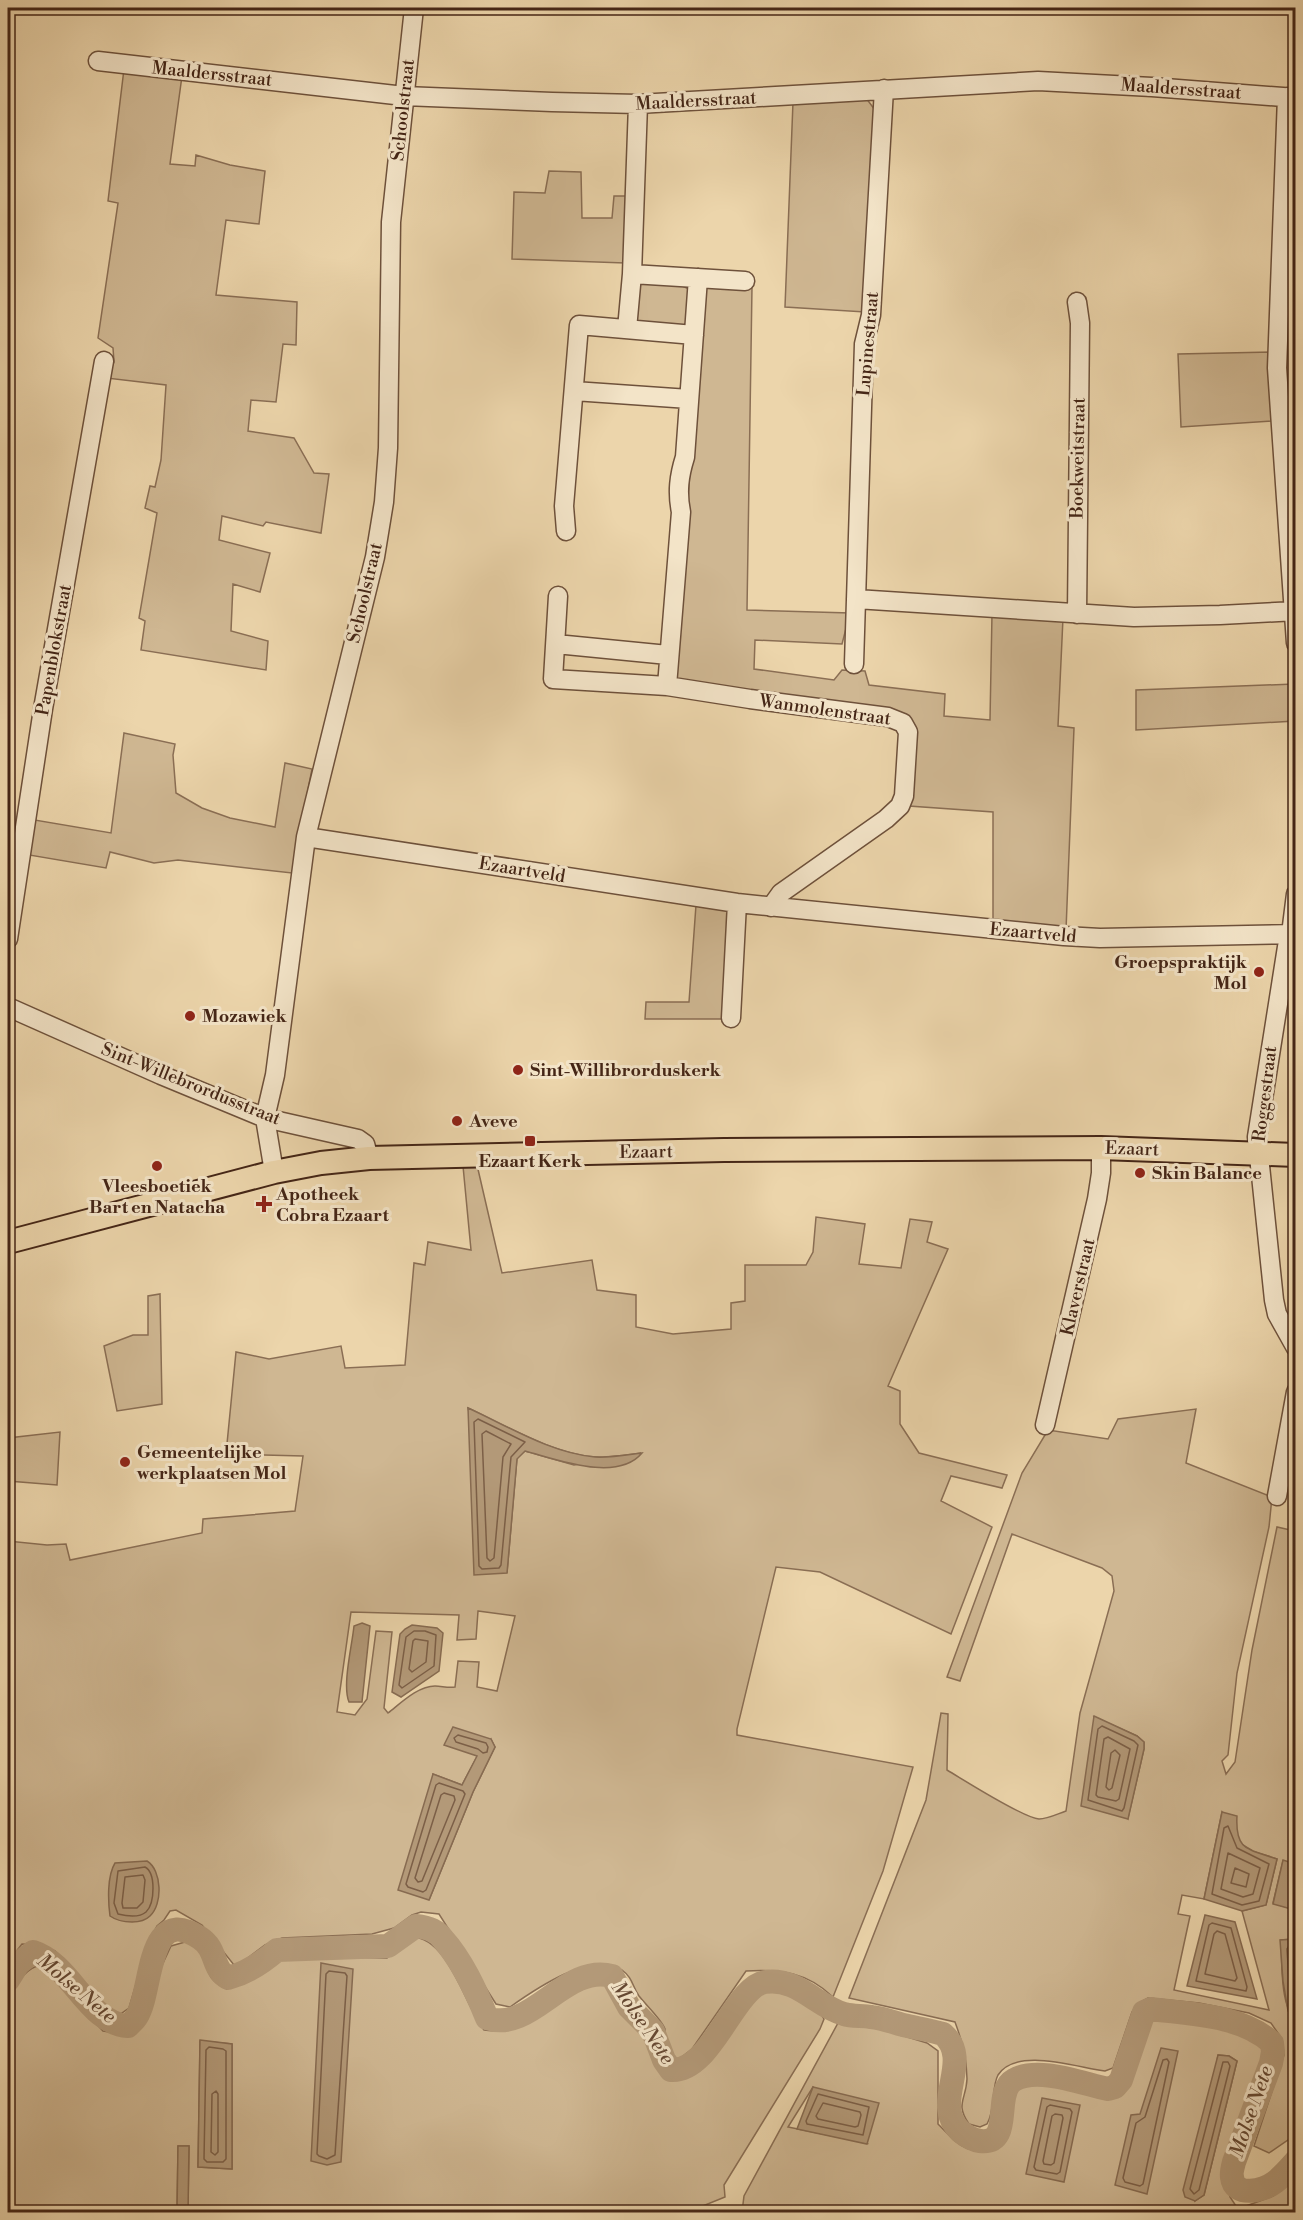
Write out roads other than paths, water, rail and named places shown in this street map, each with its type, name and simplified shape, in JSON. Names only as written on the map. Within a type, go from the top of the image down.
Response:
[{"type":"main road","name":"Ezaart","points":[[8,1242],[274,1172],[321,1163],[369,1158],[713,1150],[1101,1148],[1296,1155]]},
{"type":"street","name":"Schoolstraat","points":[[274,1172],[265,1125],[275,1074],[306,837],[375,557],[384,502],[388,448],[391,222],[414,8]]},
{"type":"street","name":"Maaldersstraat","points":[[98,61],[404,96],[638,104],[1038,81],[1291,97]]},
{"type":"street","name":"Lupinestraat","points":[[854,664],[864,344],[871,315],[884,89]]},
{"type":"street","points":[[1291,97],[1277,336],[1279,417],[1296,643]]},
{"type":"street","points":[[627,329],[632,274],[638,104]]},
{"type":"street","points":[[632,274],[745,280]]},
{"type":"street","points":[[666,686],[681,512],[678,496],[680,472],[686,457],[698,278]]},
{"type":"street","name":"Boekweitstraat","points":[[1077,302],[1080,323],[1077,614]]},
{"type":"street","points":[[566,531],[564,506],[579,325],[694,335]]},
{"type":"street","points":[[1277,336],[1296,337]]},
{"type":"street","name":"Papenblokstraat","points":[[8,939],[43,709],[104,362]]},
{"type":"street","points":[[573,391],[689,399]]},
{"type":"street","name":"Wanmolenstraat","points":[[558,596],[553,679],[666,686],[888,717],[903,723],[908,732],[904,796],[900,806],[786,889],[771,907]]},
{"type":"street","points":[[856,599],[1134,617],[1294,611]]},
{"type":"street","points":[[556,644],[668,655]]},
{"type":"street","name":"Ezaartveld","points":[[306,837],[737,903],[1064,936],[1100,938],[1293,934]]},
{"type":"street","name":"Roggestraat","points":[[1296,894],[1293,934],[1287,947],[1257,1137],[1274,1300],[1277,1314],[1296,1348]]},
{"type":"street","points":[[731,1018],[737,903]]},
{"type":"street","name":"Sint-Willebrordusstraat","points":[[8,1007],[161,1075],[266,1118],[358,1139],[365,1144],[369,1158]]},
{"type":"street","name":"Klaverstraat","points":[[1045,1425],[1094,1218],[1101,1173],[1101,1148]]},
{"type":"street","points":[[1277,1496],[1296,1392]]},
{"type":"water","points":[[468,1408],[562,1450],[595,1457],[642,1453],[631,1462],[602,1468],[569,1463],[525,1451],[517,1459],[507,1573],[474,1575]]},
{"type":"water","points":[[362,1623],[370,1626],[362,1702],[349,1702],[347,1676],[354,1626]]},
{"type":"water","points":[[412,1625],[437,1628],[443,1633],[439,1671],[401,1697],[392,1692],[400,1634]]},
{"type":"water","points":[[1094,1716],[1137,1736],[1144,1742],[1128,1819],[1081,1806]]},
{"type":"water","points":[[453,1727],[491,1739],[495,1747],[473,1792],[429,1900],[398,1890],[433,1774],[462,1785],[477,1756],[444,1745]]},
{"type":"water","points":[[1222,1812],[1237,1816],[1238,1836],[1245,1847],[1277,1859],[1266,1905],[1242,1911],[1204,1899]]},
{"type":"water","points":[[1283,1860],[1295,1864],[1295,1910],[1273,1904]]},
{"type":"water","points":[[147,1861],[152,1865],[158,1879],[159,1896],[154,1911],[148,1918],[139,1921],[123,1921],[113,1918],[110,1916],[109,1903],[112,1868],[115,1863]]},
{"type":"water","points":[[1205,1915],[1235,1922],[1257,1999],[1187,1986]]},
{"type":"water","points":[[1296,1939],[1295,2018],[1288,2011],[1280,1940]]},
{"type":"water","points":[[321,1963],[353,1969],[341,2162],[327,2165],[311,2161]]},
{"type":"water","points":[[200,2040],[232,2044],[232,2169],[198,2167]]},
{"type":"water","points":[[1161,2048],[1178,2051],[1147,2194],[1115,2185],[1131,2115],[1140,2114]]},
{"type":"water","points":[[1218,2055],[1229,2056],[1237,2061],[1204,2195],[1195,2201],[1185,2197],[1183,2190]]},
{"type":"water","points":[[813,2087],[879,2103],[867,2144],[797,2129]]},
{"type":"water","points":[[1042,2098],[1080,2105],[1064,2182],[1026,2174]]},
{"type":"water","points":[[178,2146],[189,2146],[188,2212],[177,2212]]},
{"type":"waterway","name":"Molse Nete","points":[[8,1980],[18,1964],[33,1952],[58,1968],[90,2005],[102,2015],[114,2023],[128,2026],[136,2017],[142,2004],[154,1954],[161,1940],[170,1931],[182,1930],[200,1938],[210,1948],[219,1969],[228,1978],[254,1967],[277,1950],[388,1946],[416,1926],[420,1926],[440,1935],[456,1956],[487,2018],[503,2020],[518,2016],[579,1979],[595,1975],[612,1976],[629,2007],[653,2031],[664,2060],[671,2070],[685,2067],[698,2058],[710,2045],[743,1998],[754,1987],[765,1982],[776,1982],[797,1988],[824,2005],[844,2014],[879,2018],[943,2034],[951,2045],[955,2057],[949,2108],[952,2120],[962,2133],[980,2141],[991,2140],[997,2135],[1004,2095],[1014,2080],[1024,2076],[1048,2075],[1108,2089],[1115,2087],[1121,2080],[1144,2012],[1151,2009],[1215,2017],[1246,2027],[1272,2043],[1271,2063],[1234,2162],[1232,2174],[1234,2184],[1238,2188],[1250,2191],[1264,2188],[1278,2180],[1296,2161]]},
{"type":"place","name":"Groepspraktijk Mol","points":[[1259,972]]},
{"type":"place","name":"Mozawiek","points":[[190,1016]]},
{"type":"place","name":"Sint-Willibrorduskerk","points":[[518,1070]]},
{"type":"place","name":"Aveve","points":[[457,1121]]},
{"type":"place","name":"Ezaart Kerk","points":[[530,1141]]},
{"type":"place","name":"Vleesboetiek Bart en Natacha","points":[[157,1166]]},
{"type":"place","name":"Skin Balance","points":[[1140,1173]]},
{"type":"place","name":"Apotheek Cobra Ezaart","points":[[264,1204]]},
{"type":"place","name":"Gemeentelijke werkplaatsen Mol","points":[[125,1462]]}]
